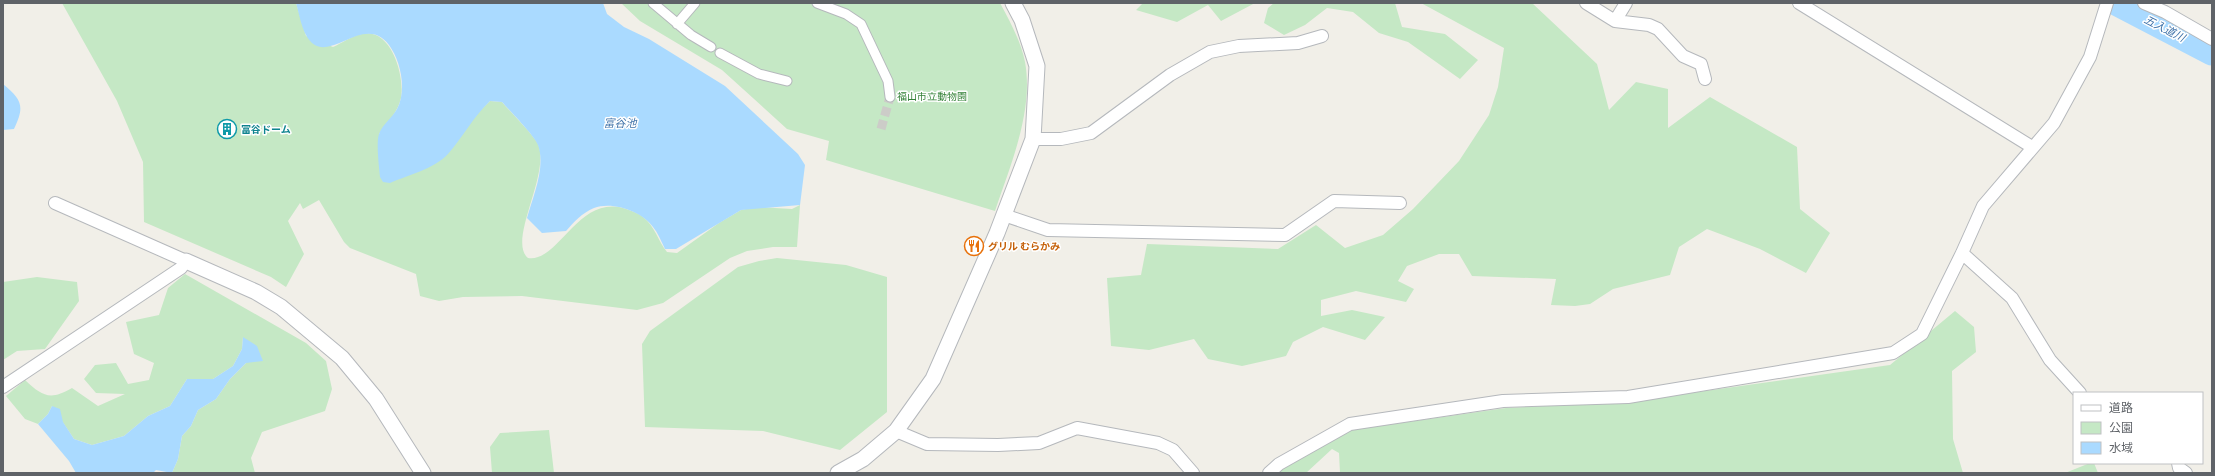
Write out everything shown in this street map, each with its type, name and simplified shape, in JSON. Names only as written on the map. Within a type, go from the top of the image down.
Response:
[{"type":"street","points":[[652,3],[676,24],[711,47]]},
{"type":"street","points":[[676,24],[695,3]]},
{"type":"street","points":[[817,3],[846,14],[861,24],[888,81],[890,98]]},
{"type":"street","points":[[838,473],[863,459],[896,431],[934,379],[1004,215],[1033,140],[1037,66],[1022,20],[1013,3]]},
{"type":"street","points":[[1586,3],[1615,22],[1649,25],[1658,29],[1683,56],[1701,64],[1705,79]]},
{"type":"street","points":[[1615,22],[1626,3]]},
{"type":"street","points":[[1799,3],[2032,147]]},
{"type":"street","points":[[2144,3],[2165,12],[2212,39]]},
{"type":"street","points":[[1269,473],[1279,464],[1350,424],[1503,402],[1628,397],[1893,353],[1922,334],[1962,253],[1983,206],[2054,122],[2090,57],[2105,7]]},
{"type":"street","points":[[1033,140],[1061,139],[1091,134],[1170,75],[1210,52],[1239,46],[1298,43],[1322,36]]},
{"type":"street","points":[[720,53],[759,74],[787,81]]},
{"type":"street","points":[[1004,215],[1048,230],[1285,235],[1334,201],[1400,203]]},
{"type":"street","points":[[55,203],[256,292],[281,307],[342,358],[376,399],[423,473]]},
{"type":"street","points":[[1962,253],[2012,298],[2050,360],[2079,392]]},
{"type":"street","points":[[3,387],[181,268],[186,261]]},
{"type":"street","points":[[896,431],[927,444],[998,445],[1039,442],[1077,428],[1158,443],[1173,450],[1193,473]]},
{"type":"street","points":[[2178,464],[2179,468],[2186,473]]},
{"type":"green space","points":[[62,3],[296,3],[306,36],[333,47],[358,35],[371,34],[380,38],[388,45],[398,66],[402,89],[400,103],[395,113],[379,134],[447,154],[475,115],[490,101],[502,102],[538,144],[540,157],[539,172],[525,222],[523,237],[523,249],[528,258],[539,257],[550,250],[572,228],[597,210],[612,207],[629,210],[642,216],[651,225],[667,252],[677,253],[719,223],[741,210],[756,207],[792,209],[800,205],[797,247],[773,247],[747,251],[730,258],[663,303],[637,310],[522,296],[463,297],[439,301],[420,296],[416,274],[350,248],[344,242],[319,200],[303,209],[300,203],[288,221],[304,254],[286,287],[271,277],[144,222],[143,162],[117,101]]},
{"type":"green space","name":"福山市立動物園","points":[[621,3],[1000,3],[1021,47],[1025,62],[1027,81],[1026,100],[1019,138],[995,211],[826,160],[829,141],[787,129],[722,70],[640,21]]},
{"type":"green space","points":[[1143,3],[1255,3],[1221,21],[1208,5],[1177,22],[1136,10]]},
{"type":"green space","points":[[1274,3],[1395,3],[1402,27],[1445,34],[1478,60],[1460,79],[1408,42],[1379,33],[1353,12],[1327,8],[1305,25],[1284,35],[1264,23],[1268,8]]},
{"type":"green space","points":[[1421,3],[1532,3],[1597,64],[1609,110],[1636,82],[1668,89],[1668,128],[1710,97],[1797,147],[1800,209],[1830,233],[1806,273],[1760,249],[1707,229],[1679,247],[1670,275],[1613,289],[1590,304],[1575,306],[1551,305],[1556,279],[1472,276],[1459,254],[1439,254],[1407,266],[1398,281],[1414,289],[1406,302],[1356,291],[1321,300],[1321,316],[1352,310],[1385,317],[1365,340],[1323,327],[1293,342],[1286,356],[1242,366],[1208,359],[1194,339],[1149,350],[1111,346],[1107,278],[1141,275],[1147,244],[1278,249],[1316,225],[1345,248],[1383,235],[1413,209],[1459,161],[1489,115],[1498,87],[1504,48]]},
{"type":"green space","points":[[777,258],[846,265],[887,277],[887,412],[840,450],[763,431],[645,427],[642,344],[650,331],[738,267]]},
{"type":"green space","points":[[185,274],[306,343],[326,361],[332,389],[325,411],[262,432],[251,458],[255,473],[172,473],[178,459],[182,436],[191,426],[198,410],[216,399],[230,379],[246,363],[243,337],[242,349],[233,366],[213,379],[187,379],[170,406],[148,416],[124,436],[92,445],[74,439],[52,406],[48,414],[38,424],[25,419],[6,396],[25,380],[36,390],[47,395],[58,394],[72,388],[98,406],[125,394],[96,393],[84,379],[95,365],[116,363],[128,384],[149,380],[154,363],[134,354],[126,322],[159,315],[168,288]]},
{"type":"green space","points":[[37,277],[77,282],[79,301],[45,349],[17,351],[3,360],[3,282]]},
{"type":"green space","points":[[1955,311],[1974,327],[1976,352],[1952,371],[1953,439],[1963,473],[1340,473],[1339,453],[1332,449],[1306,473],[1277,473],[1290,463],[1351,430],[1506,408],[1633,401],[1890,365]]},
{"type":"green space","points":[[549,430],[554,473],[492,473],[490,447],[500,433]]},
{"type":"green space","points":[[2088,464],[2094,464],[2098,473],[2065,473]]},
{"type":"water","name":"富谷池","points":[[296,3],[603,3],[607,14],[624,27],[649,39],[725,86],[798,154],[805,165],[800,205],[741,210],[676,249],[665,249],[653,227],[642,216],[618,207],[601,206],[594,208],[582,215],[566,231],[542,233],[527,218],[540,172],[540,154],[538,145],[502,102],[490,101],[478,114],[448,154],[436,164],[390,183],[383,182],[380,177],[378,138],[382,128],[397,109],[402,94],[401,76],[397,59],[389,45],[379,36],[367,34],[356,36],[334,45],[324,47],[314,45],[306,35],[301,24]]},
{"type":"water","points":[[3,84],[18,99],[20,104],[20,115],[14,129],[3,130]]},
{"type":"water","points":[[243,337],[257,346],[263,361],[246,363],[230,379],[216,399],[198,410],[191,426],[182,436],[178,459],[172,473],[156,470],[153,473],[76,473],[69,461],[38,424],[48,414],[52,406],[60,409],[63,422],[74,439],[92,445],[124,436],[148,416],[170,406],[187,379],[213,379],[233,366],[242,349]]},
{"type":"waterway","name":"五入道川","points":[[2118,3],[2212,52]]},
{"type":"tunnel","points":[[881,129],[890,97]]},
{"type":"place","name":"富谷ドーム","points":[[227,129]]},
{"type":"place","name":"グリル むらかみ","points":[[974,246]]}]
